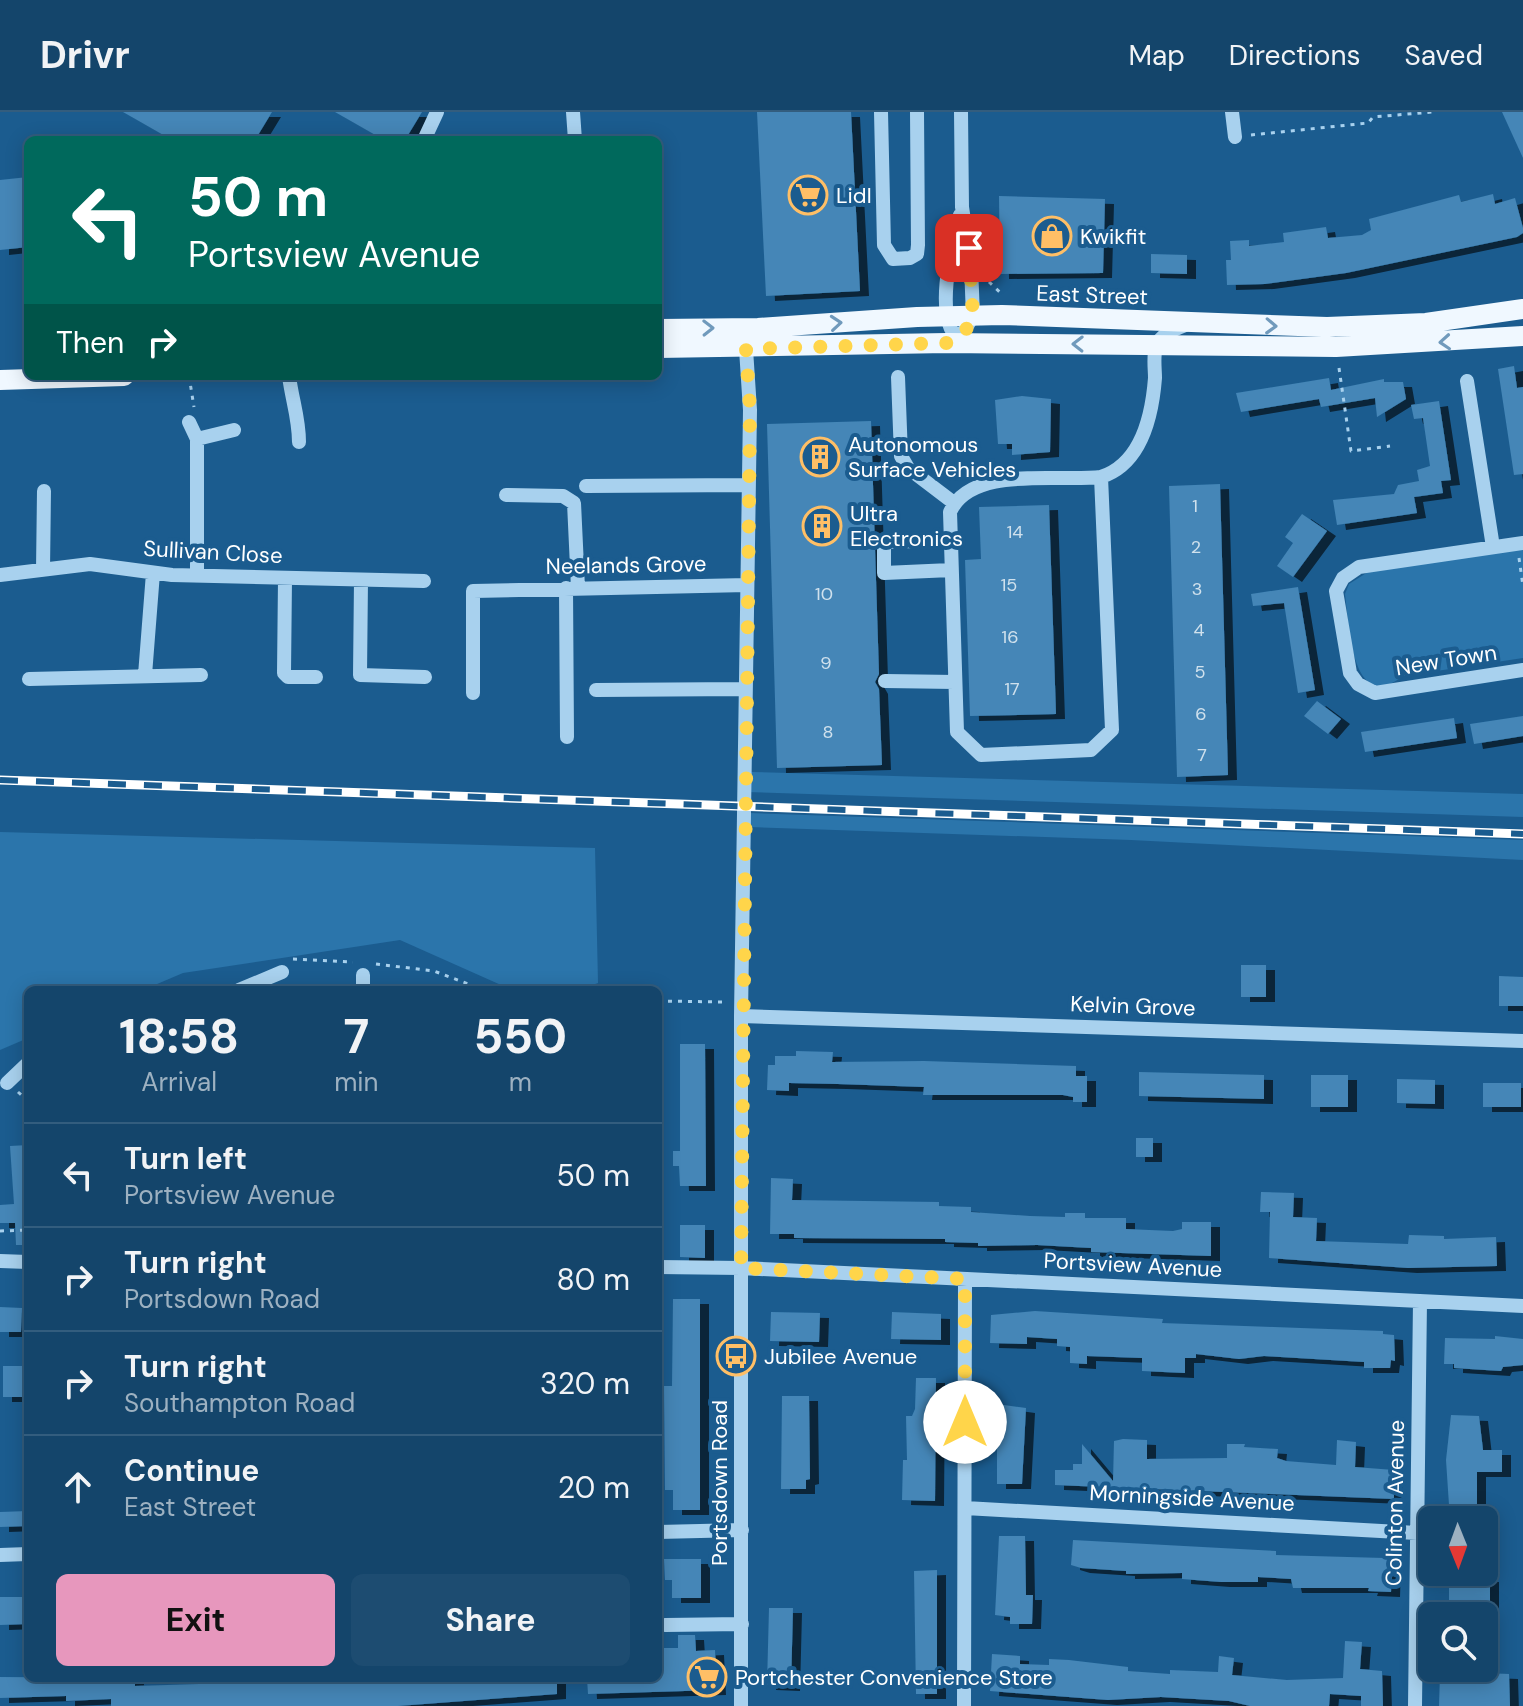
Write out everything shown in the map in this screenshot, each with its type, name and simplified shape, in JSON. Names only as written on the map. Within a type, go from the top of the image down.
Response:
[{"type":"main road","name":"East Street","points":[[662,329],[758,328],[944,316],[1369,326],[1426,323],[1523,309]]},
{"type":"main road","points":[[662,348],[746,349],[958,341],[1336,347],[1523,336]]},
{"type":"main road","points":[[0,380],[24,379]]},
{"type":"street","points":[[426,136],[437,112]]},
{"type":"street","points":[[573,112],[575,136]]},
{"type":"street","points":[[881,112],[884,245],[893,259],[901,260],[917,254],[918,245],[917,112]]},
{"type":"street","points":[[961,112],[962,207],[971,266],[973,316],[970,326],[958,341],[944,316],[962,207]]},
{"type":"street","points":[[1232,112],[1235,137]]},
{"type":"street","points":[[1101,477],[1112,730],[1091,750],[981,755],[957,732],[950,540],[950,512],[954,503],[972,487],[983,483],[1101,477],[1122,468],[1140,440],[1151,406],[1156,345],[1165,335],[1193,322]]},
{"type":"street","name":"Portsdown Road","points":[[741,1706],[742,1008],[750,410],[746,349]]},
{"type":"street","points":[[898,377],[901,456],[908,468],[954,503]]},
{"type":"street","points":[[290,380],[292,399],[298,410],[299,442]]},
{"type":"street","points":[[1467,381],[1493,547]]},
{"type":"street","points":[[189,422],[197,439],[197,575]]},
{"type":"street","points":[[197,439],[234,430]]},
{"type":"street","points":[[586,486],[748,485]]},
{"type":"street","points":[[43,570],[44,491]]},
{"type":"street","points":[[506,495],[563,496],[574,503],[567,737]]},
{"type":"street","points":[[950,540],[884,542],[884,573],[951,570]]},
{"type":"street","name":"New Town","points":[[1520,543],[1350,571],[1336,591],[1350,673],[1358,684],[1375,693],[1523,670]]},
{"type":"street","name":"Sullivan Close","points":[[0,575],[90,564],[153,573],[424,581]]},
{"type":"street","points":[[145,675],[153,573]]},
{"type":"street","points":[[285,579],[282,668],[288,677],[316,677]]},
{"type":"street","points":[[361,580],[360,675],[425,677]]},
{"type":"street","name":"Neelands Grove","points":[[473,693],[473,591],[747,585]]},
{"type":"street","points":[[29,679],[201,675]]},
{"type":"street","points":[[885,681],[955,682]]},
{"type":"street","points":[[596,690],[745,689]]},
{"type":"street","points":[[249,986],[282,972]]},
{"type":"street","name":"Kelvin Grove","points":[[742,1008],[1523,1041]]},
{"type":"street","points":[[7,1083],[24,1067]]},
{"type":"street","points":[[0,1261],[24,1262]]},
{"type":"street","points":[[662,1267],[741,1268]]},
{"type":"street","name":"Portsview Avenue","points":[[741,1268],[1523,1306]]},
{"type":"street","points":[[964,1706],[965,1279]]},
{"type":"street","name":"Colinton Avenue","points":[[1415,1706],[1420,1301]]},
{"type":"street","name":"Morningside Avenue","points":[[965,1508],[1417,1533]]},
{"type":"street","points":[[662,1532],[742,1530]]},
{"type":"street","points":[[0,1555],[24,1554]]},
{"type":"street","points":[[665,1625],[742,1624]]},
{"type":"path","points":[[1235,137],[1368,123],[1372,114],[1432,112]]},
{"type":"path","points":[[1336,347],[1351,451],[1390,446]]},
{"type":"path","points":[[189,422],[194,408],[190,380]]},
{"type":"path","points":[[1520,543],[1523,586]]},
{"type":"path","points":[[282,972],[291,959],[363,976]]},
{"type":"path","points":[[374,964],[434,971],[473,986]]},
{"type":"path","points":[[662,1001],[742,1008]]},
{"type":"path","points":[[0,1231],[24,1230]]},
{"type":"shaded area","points":[[1523,549],[1523,658],[1403,676],[1386,685],[1373,685],[1363,676],[1351,644],[1348,625],[1345,594],[1349,584],[1368,572]]},
{"type":"shaded area","points":[[751,772],[1523,794],[1523,817],[746,792]]},
{"type":"shaded area","points":[[750,813],[1523,840],[1523,860],[1131,840],[749,827]]},
{"type":"shaded area","points":[[0,832],[595,848],[598,983],[590,986],[503,986],[400,940],[183,973],[152,986],[24,986],[24,1040],[0,1050]]},
{"type":"building","points":[[123,112],[272,112],[257,136],[165,136]]},
{"type":"building","points":[[335,112],[422,112],[407,136],[377,136]]},
{"type":"building","name":"Lidl","points":[[757,112],[851,112],[860,291],[766,296]]},
{"type":"building","points":[[1502,112],[1523,112],[1523,158]]},
{"type":"building","points":[[24,177],[24,247],[0,250],[0,180]]},
{"type":"building","points":[[1493,194],[1495,204],[1515,198],[1523,228],[1523,233],[1517,237],[1346,273],[1265,284],[1227,285],[1226,260],[1231,260],[1230,241],[1249,240],[1249,246],[1284,242],[1283,233],[1326,227],[1328,238],[1362,235],[1371,230],[1369,219],[1459,195],[1461,202]]},
{"type":"building","name":"Kwikfit","points":[[999,196],[1105,199],[1103,273],[1000,274]]},
{"type":"building","points":[[1151,254],[1187,255],[1187,274],[1151,273]]},
{"type":"building","points":[[1514,366],[1517,388],[1523,387],[1523,474],[1514,475],[1498,369]]},
{"type":"building","points":[[1329,378],[1331,390],[1384,379],[1384,382],[1403,382],[1406,399],[1377,417],[1375,398],[1321,407],[1319,399],[1241,412],[1236,393]]},
{"type":"building","points":[[1022,396],[1051,399],[1050,452],[1012,455],[1012,444],[998,444],[995,400]]},
{"type":"building","points":[[1439,401],[1451,480],[1441,481],[1443,493],[1414,497],[1417,513],[1337,525],[1333,500],[1394,494],[1398,485],[1419,481],[1417,470],[1430,466],[1423,418],[1414,419],[1411,405]]},
{"type":"building","points":[[871,421],[879,674],[875,682],[879,689],[882,765],[777,768],[767,424]]},
{"type":"building","points":[[1220,484],[1228,775],[1177,777],[1169,486]]},
{"type":"building","points":[[1049,505],[1056,714],[970,716],[965,560],[981,559],[979,507]]},
{"type":"building","points":[[1302,514],[1327,531],[1293,577],[1277,566],[1293,543],[1285,537]]},
{"type":"building","points":[[1298,587],[1315,690],[1298,693],[1284,603],[1253,606],[1251,594]]},
{"type":"building","points":[[1317,701],[1341,719],[1328,734],[1304,716]]},
{"type":"building","points":[[1523,716],[1523,736],[1474,744],[1470,724]]},
{"type":"building","points":[[1454,718],[1457,738],[1365,752],[1361,732]]},
{"type":"building","points":[[1241,965],[1266,965],[1266,997],[1241,997]]},
{"type":"building","points":[[1499,976],[1523,977],[1523,1006],[1499,1006]]},
{"type":"building","points":[[680,1044],[705,1044],[706,1186],[680,1186],[679,1166],[673,1166],[673,1151],[680,1151]]},
{"type":"building","points":[[796,1051],[833,1052],[832,1062],[924,1061],[1076,1066],[1076,1076],[1087,1076],[1087,1102],[1073,1102],[1073,1097],[1063,1095],[923,1095],[924,1087],[789,1083],[789,1091],[767,1090],[768,1065],[775,1065],[775,1056],[796,1056]]},
{"type":"building","points":[[1139,1072],[1264,1075],[1264,1099],[1139,1096]]},
{"type":"building","points":[[1311,1075],[1348,1075],[1348,1107],[1311,1107]]},
{"type":"building","points":[[1397,1079],[1435,1080],[1435,1104],[1397,1103]]},
{"type":"building","points":[[1483,1083],[1521,1083],[1521,1107],[1483,1107]]},
{"type":"building","points":[[1136,1138],[1153,1138],[1153,1157],[1136,1157]]},
{"type":"building","points":[[24,1145],[24,1245],[16,1245],[15,1223],[0,1223],[0,1205],[14,1204],[10,1146]]},
{"type":"building","points":[[771,1178],[793,1179],[792,1200],[939,1202],[939,1206],[971,1207],[971,1212],[1030,1216],[1065,1217],[1065,1213],[1085,1213],[1085,1218],[1126,1218],[1126,1229],[1173,1231],[1182,1229],[1182,1222],[1211,1222],[1211,1256],[1091,1252],[1091,1248],[1037,1245],[978,1246],[978,1243],[945,1242],[945,1239],[794,1238],[794,1234],[770,1234]]},
{"type":"building","points":[[1261,1192],[1294,1193],[1293,1217],[1317,1218],[1316,1241],[1408,1244],[1409,1235],[1444,1236],[1444,1239],[1496,1237],[1497,1266],[1408,1268],[1269,1258],[1270,1212],[1260,1212]]},
{"type":"building","points":[[680,1225],[705,1225],[705,1258],[680,1257]]},
{"type":"building","points":[[673,1299],[700,1299],[700,1510],[673,1510],[673,1490],[665,1490],[664,1386],[672,1386]]},
{"type":"building","points":[[0,1307],[22,1308],[21,1332],[0,1332]]},
{"type":"building","points":[[1035,1311],[1163,1319],[1162,1323],[1383,1331],[1383,1334],[1394,1335],[1395,1361],[1391,1360],[1390,1368],[1364,1368],[1364,1362],[1264,1356],[1239,1359],[1196,1354],[1196,1358],[1185,1358],[1185,1373],[1142,1371],[1142,1358],[1087,1356],[1087,1364],[1070,1363],[1070,1347],[1057,1346],[1057,1339],[1027,1337],[1027,1344],[990,1343],[991,1315]]},
{"type":"building","points":[[771,1312],[820,1313],[819,1342],[770,1341]]},
{"type":"building","points":[[892,1312],[941,1314],[941,1340],[891,1339]]},
{"type":"building","points":[[1495,1336],[1523,1339],[1523,1365],[1503,1367],[1501,1371],[1454,1368],[1454,1364],[1444,1364],[1445,1338],[1495,1339]]},
{"type":"building","points":[[3,1366],[24,1366],[24,1397],[3,1397]]},
{"type":"building","points":[[916,1378],[936,1378],[935,1501],[902,1500],[903,1460],[907,1460],[906,1416],[912,1416],[915,1409]]},
{"type":"building","points":[[782,1396],[809,1396],[810,1479],[806,1480],[806,1489],[781,1489]]},
{"type":"building","points":[[997,1404],[1026,1408],[1022,1484],[997,1484]]},
{"type":"building","points":[[1451,1415],[1479,1416],[1483,1450],[1502,1450],[1502,1472],[1477,1472],[1477,1506],[1449,1506],[1446,1460]]},
{"type":"building","points":[[1147,1440],[1147,1459],[1227,1458],[1227,1444],[1245,1444],[1244,1447],[1278,1449],[1277,1458],[1286,1461],[1336,1465],[1337,1440],[1356,1442],[1355,1467],[1394,1470],[1394,1499],[1055,1485],[1055,1470],[1073,1470],[1073,1464],[1082,1464],[1082,1444],[1113,1481],[1114,1441]]},
{"type":"building","points":[[24,1511],[24,1526],[0,1527],[0,1512]]},
{"type":"building","points":[[999,1536],[1025,1536],[1026,1595],[1033,1595],[1032,1624],[1010,1624],[1010,1617],[995,1615]]},
{"type":"building","points":[[1073,1540],[1276,1551],[1276,1555],[1384,1558],[1392,1561],[1391,1592],[1368,1591],[1369,1588],[1293,1588],[1291,1579],[1258,1577],[1258,1582],[1221,1582],[1182,1579],[1182,1573],[1126,1574],[1126,1571],[1081,1568],[1071,1565]]},
{"type":"building","points":[[664,1559],[701,1559],[701,1598],[672,1598],[672,1580],[665,1580]]},
{"type":"building","points":[[937,1570],[937,1694],[916,1694],[914,1571]]},
{"type":"building","points":[[1449,1586],[1490,1586],[1490,1602],[1449,1602]]},
{"type":"building","points":[[0,1597],[24,1597],[24,1624],[0,1625]]},
{"type":"building","points":[[769,1608],[793,1608],[791,1686],[767,1685]]},
{"type":"building","points":[[678,1635],[695,1635],[696,1651],[715,1650],[717,1690],[588,1694],[587,1682],[662,1682],[662,1648],[678,1648]]},
{"type":"building","points":[[1345,1641],[1362,1642],[1360,1669],[1382,1671],[1383,1706],[1361,1706],[1361,1696],[1330,1694],[1329,1706],[1250,1706],[1229,1701],[1161,1697],[1108,1700],[990,1691],[992,1654],[1020,1656],[1020,1664],[1049,1665],[1049,1659],[1069,1660],[1128,1667],[1128,1671],[1170,1674],[1170,1670],[1218,1672],[1219,1656],[1234,1658],[1232,1675],[1287,1680],[1343,1678]]},
{"type":"building","points":[[1498,1674],[1509,1674],[1510,1706],[1439,1706],[1440,1682],[1498,1682]]},
{"type":"building","points":[[0,1677],[24,1677],[24,1682],[135,1682],[135,1686],[231,1682],[557,1682],[557,1694],[398,1706],[111,1706],[111,1699],[66,1701],[66,1696],[0,1698]]},
{"type":"railway","points":[[0,780],[1523,834]]},
{"type":"place","name":"Lidl","points":[[808,195]]},
{"type":"place","name":"Kwikfit","points":[[1052,236]]},
{"type":"place","name":"Autonomous Surface Vehicles","points":[[820,457]]},
{"type":"place","name":"Ultra Electronics","points":[[822,526]]},
{"type":"place","name":"Jubilee Avenue","points":[[736,1356]]},
{"type":"place","name":"Portchester Convenience Store","points":[[707,1677]]},
{"type":"route","points":[[965,1422],[965,1279],[741,1268],[741,1016],[750,410],[746,349],[947,343],[961,336],[970,326],[973,316],[969,248]]}]
